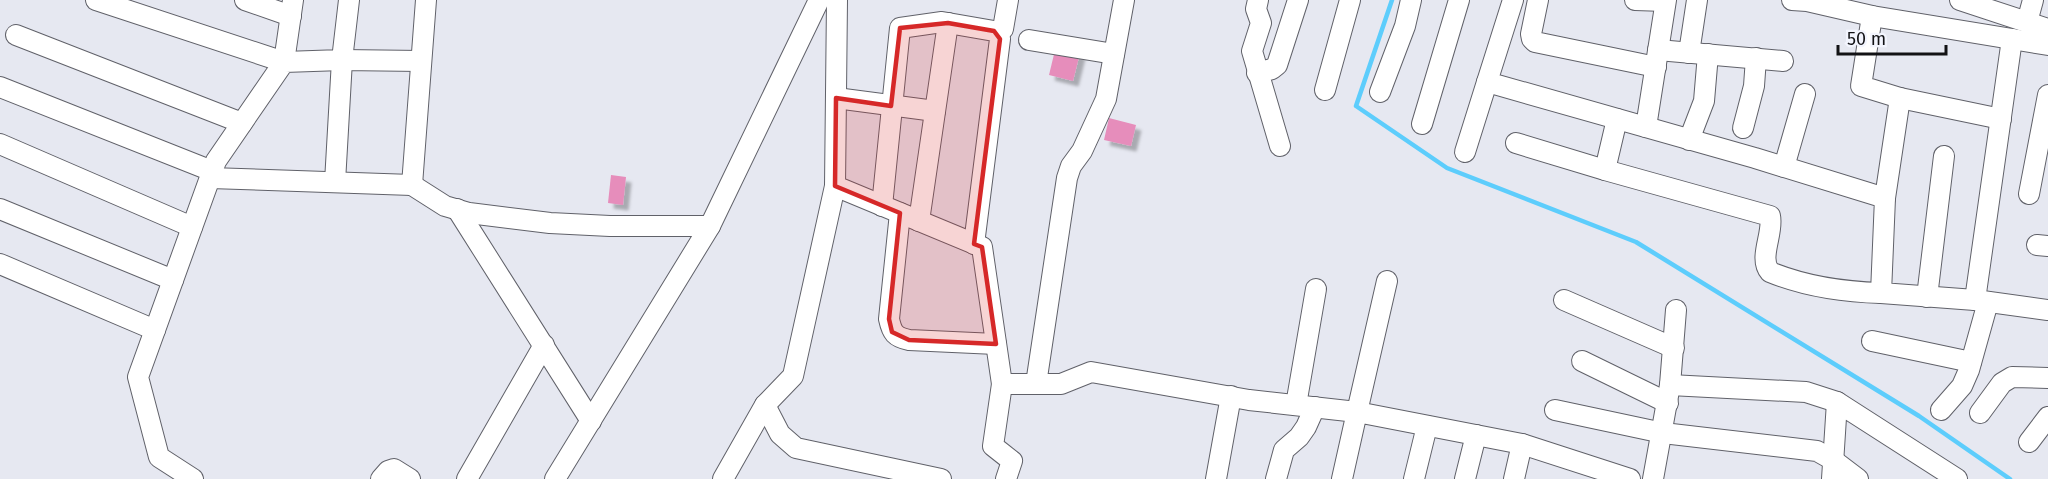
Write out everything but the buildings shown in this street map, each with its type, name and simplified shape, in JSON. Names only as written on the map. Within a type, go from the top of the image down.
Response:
[{"type":"street","points":[[96,0],[284,62],[421,61]]},
{"type":"street","points":[[193,479],[159,457],[138,377],[216,161],[284,62],[292,8],[244,0]]},
{"type":"street","points":[[335,182],[342,60],[349,0]]},
{"type":"street","points":[[412,184],[426,0]]},
{"type":"street","points":[[555,479],[710,226],[819,0]]},
{"type":"street","points":[[723,479],[765,405],[793,376],[835,186],[837,0]]},
{"type":"street","points":[[998,34],[1003,29],[1008,0]]},
{"type":"street","points":[[1036,384],[1067,178],[1106,99],[1124,0]]},
{"type":"street","points":[[1258,0],[1256,9],[1261,24],[1252,51],[1281,146]]},
{"type":"street","points":[[1257,73],[1272,69],[1277,65],[1298,0]]},
{"type":"street","points":[[1325,90],[1350,0]]},
{"type":"street","points":[[1380,92],[1405,26],[1411,0]]},
{"type":"street","points":[[1422,124],[1459,0]]},
{"type":"street","points":[[1465,152],[1513,0]]},
{"type":"street","points":[[1539,0],[1531,34],[1535,42],[1657,58],[1698,54],[1783,61]]},
{"type":"street","points":[[1635,0],[1667,0],[1646,127]]},
{"type":"street","points":[[1689,140],[1704,101],[1698,54],[1697,0]]},
{"type":"street","points":[[1802,0],[1872,16],[2048,45]]},
{"type":"street","points":[[1960,0],[2048,29]]},
{"type":"street","points":[[2027,22],[2033,0]]},
{"type":"street","points":[[1872,16],[1861,86],[1900,98],[2001,120]]},
{"type":"street","points":[[882,206],[900,28],[937,22],[998,34]]},
{"type":"street","points":[[948,23],[935,111],[889,320],[892,332],[899,338],[996,344]]},
{"type":"street","points":[[974,244],[1000,39],[998,34]]},
{"type":"street","points":[[16,35],[242,123]]},
{"type":"street","points":[[1029,39],[1114,54]]},
{"type":"street","points":[[1941,410],[1962,386],[1971,362],[1981,301],[2012,39]]},
{"type":"street","points":[[1743,128],[1754,86],[1756,58]]},
{"type":"street","points":[[1487,82],[1885,198]]},
{"type":"street","points":[[0,87],[211,175],[412,184],[445,206],[469,213],[550,223],[610,226],[710,226]]},
{"type":"street","points":[[1784,167],[1805,94]]},
{"type":"street","points":[[836,98],[935,111]]},
{"type":"street","points":[[1881,293],[1885,198],[1900,98]]},
{"type":"street","points":[[2029,194],[2047,105]]},
{"type":"street","points":[[1605,170],[1617,119]]},
{"type":"street","points":[[1515,143],[1770,216],[1765,262],[1770,272],[1781,276],[1852,292],[1981,301],[2048,310]]},
{"type":"street","points":[[0,144],[192,228]]},
{"type":"street","points":[[1928,297],[1944,156]]},
{"type":"street","points":[[835,186],[982,247],[1002,384],[993,446],[1012,461],[1005,479]]},
{"type":"street","points":[[0,209],[173,280]]},
{"type":"street","points":[[457,209],[591,421]]},
{"type":"street","points":[[0,264],[155,330]]},
{"type":"street","points":[[1342,479],[1388,281]]},
{"type":"street","points":[[1276,479],[1284,450],[1299,437],[1306,427],[1316,289]]},
{"type":"street","points":[[1564,300],[1674,348]]},
{"type":"street","points":[[1653,479],[1669,394],[1676,310]]},
{"type":"street","points":[[1872,341],[1971,362]]},
{"type":"street","points":[[467,479],[544,345]]},
{"type":"street","points":[[1582,361],[1669,394],[1806,392],[1837,402],[1955,478]]},
{"type":"street","points":[[1002,384],[1061,384],[1091,372],[1231,396],[1358,412],[1522,444],[1630,479]]},
{"type":"street","points":[[1980,413],[2002,383],[2012,377],[2048,378]]},
{"type":"street","points":[[1216,479],[1231,396]]},
{"type":"street","points":[[1832,469],[1837,402]]},
{"type":"street","points":[[765,405],[780,434],[796,448],[941,479]]},
{"type":"street","points":[[1555,410],[1663,433],[1804,449],[1816,452],[1832,469],[1858,479]]},
{"type":"street","points":[[2030,442],[2048,417]]},
{"type":"street","points":[[1414,479],[1427,426]]},
{"type":"street","points":[[1465,479],[1476,435]]},
{"type":"street","points":[[1514,479],[1522,444]]},
{"type":"street","points":[[381,479],[388,471],[394,469],[411,479]]},
{"type":"highlighted area","points":[[948,23],[994,31],[1000,39],[974,244],[982,247],[996,344],[909,340],[892,332],[889,319],[900,213],[835,186],[836,98],[891,106],[900,28]]},
{"type":"waterway","points":[[1392,0],[1356,106],[1447,168],[1636,242],[1919,416],[2010,479]]}]
